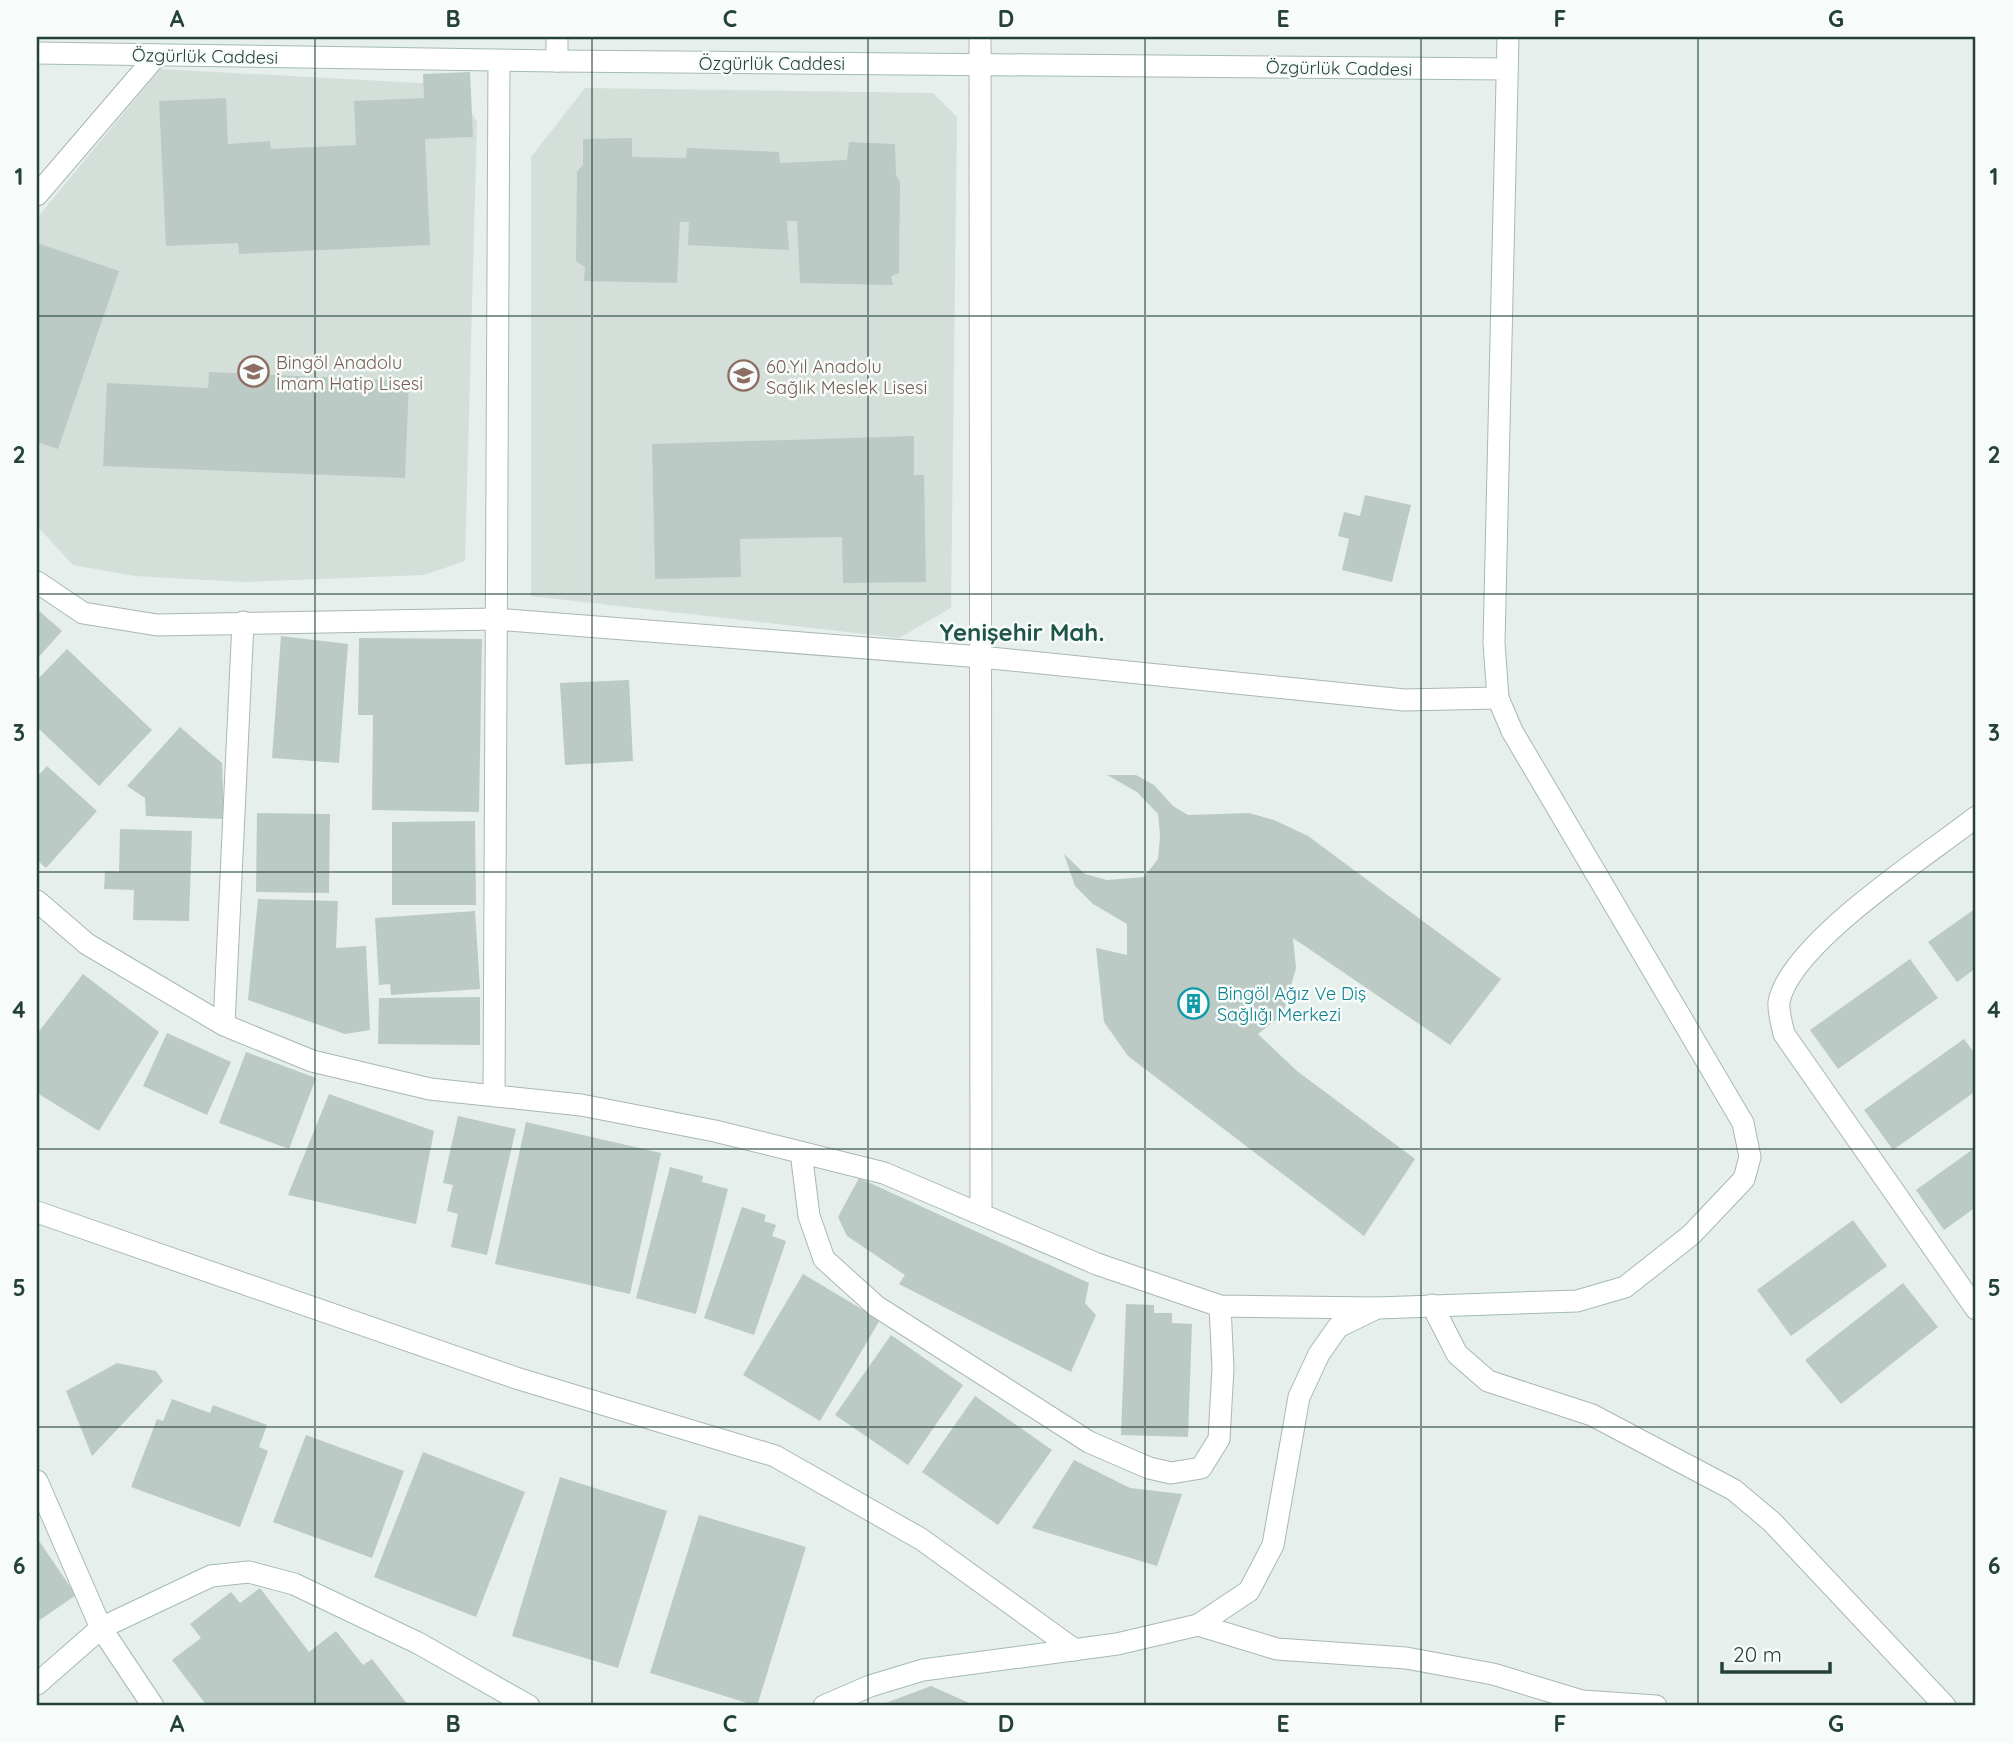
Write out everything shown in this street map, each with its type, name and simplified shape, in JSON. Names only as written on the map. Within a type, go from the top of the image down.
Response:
[{"type":"street","points":[[557,37],[557,61]]},
{"type":"street","points":[[980,37],[981,1214]]},
{"type":"street","points":[[37,901],[88,944],[223,1025],[312,1061],[430,1089],[581,1105],[715,1131],[884,1173],[1097,1264],[1220,1306],[1377,1308],[1577,1301],[1625,1287],[1691,1235],[1744,1179],[1751,1157],[1743,1123],[1512,731],[1498,698],[1494,643],[1508,37]]},
{"type":"street","name":"Özgürlük Caddesi","points":[[37,53],[499,61],[1507,69]]},
{"type":"street","points":[[37,195],[157,55]]},
{"type":"street","points":[[494,1096],[499,61]]},
{"type":"street","points":[[37,582],[83,613],[157,625],[496,619],[981,657],[1404,700],[1498,698]]},
{"type":"street","points":[[223,1025],[243,622]]},
{"type":"street","points":[[1976,817],[1830,930],[1794,968],[1779,1003],[1784,1034],[1976,1308]]},
{"type":"street","points":[[801,1152],[809,1216],[824,1259],[876,1306],[1089,1442],[1149,1468],[1171,1473],[1201,1468],[1219,1439],[1223,1368],[1220,1306]]},
{"type":"street","points":[[37,1212],[516,1378],[775,1456],[921,1539],[1075,1650]]},
{"type":"street","points":[[1432,1305],[1457,1354],[1488,1381],[1592,1415],[1734,1490],[1772,1521],[1945,1706]]},
{"type":"street","points":[[824,1706],[870,1686],[923,1670],[1117,1644],[1198,1625],[1249,1591],[1273,1545],[1299,1397],[1319,1354],[1338,1327],[1377,1308]]},
{"type":"street","points":[[37,1481],[101,1628],[153,1706]]},
{"type":"street","points":[[37,1684],[101,1628],[211,1576],[249,1572],[294,1584],[418,1643],[529,1706]]},
{"type":"street","points":[[1198,1625],[1277,1649],[1406,1658],[1493,1674],[1581,1701],[1656,1706]]},
{"type":"shaded area","name":"Bingöl Anadolu İmam Hatip Lisesi","points":[[160,69],[456,85],[477,122],[465,561],[424,575],[244,582],[135,576],[73,565],[37,526],[37,218]]},
{"type":"shaded area","name":"60.Yıl Anadolu Sağlık Meslek Lisesi","points":[[585,88],[933,93],[957,117],[951,608],[899,638],[531,596],[531,157]]},
{"type":"building","points":[[470,72],[473,137],[425,139],[430,245],[239,254],[238,243],[166,246],[159,101],[226,98],[228,144],[270,141],[271,149],[356,145],[354,101],[424,98],[423,74]]},
{"type":"building","points":[[632,138],[632,157],[686,158],[687,148],[779,152],[780,163],[847,160],[849,142],[895,144],[896,175],[900,182],[899,273],[891,276],[893,285],[800,283],[797,221],[787,221],[789,250],[688,245],[689,222],[680,222],[677,283],[584,281],[585,267],[576,261],[577,172],[583,165],[583,139]]},
{"type":"building","points":[[37,243],[119,271],[58,449],[37,442]]},
{"type":"building","points":[[209,372],[409,381],[405,478],[103,466],[107,383],[208,388]]},
{"type":"building","points":[[914,436],[914,475],[924,475],[926,582],[843,583],[842,537],[740,539],[741,577],[655,579],[652,444]]},
{"type":"building","points":[[1365,495],[1411,505],[1392,582],[1342,570],[1349,539],[1338,536],[1344,512],[1360,516]]},
{"type":"building","points":[[37,609],[62,631],[37,659]]},
{"type":"building","points":[[281,636],[348,644],[339,763],[272,758]]},
{"type":"building","points":[[359,638],[482,639],[479,812],[372,810],[373,715],[358,715]]},
{"type":"building","points":[[67,649],[152,730],[99,786],[37,727],[37,680]]},
{"type":"building","points":[[629,680],[633,761],[565,765],[560,683]]},
{"type":"building","points":[[180,727],[222,763],[224,819],[146,816],[145,798],[127,786]]},
{"type":"building","points":[[47,766],[97,811],[46,868],[37,860],[37,777]]},
{"type":"building","name":"Bingöl Ağız Ve Diş Sağlığı Merkezi","points":[[1107,775],[1136,775],[1154,785],[1173,806],[1188,815],[1249,813],[1274,820],[1308,836],[1501,979],[1450,1045],[1293,938],[1296,968],[1283,1014],[1258,1034],[1297,1071],[1415,1159],[1364,1236],[1128,1056],[1104,1022],[1096,948],[1127,955],[1127,924],[1093,904],[1075,886],[1064,854],[1085,874],[1107,880],[1144,877],[1158,859],[1160,836],[1158,814],[1137,792]]},
{"type":"building","points":[[257,813],[330,814],[329,893],[256,892]]},
{"type":"building","points":[[475,821],[476,905],[392,905],[392,822]]},
{"type":"building","points":[[120,829],[192,831],[189,921],[133,920],[134,890],[104,889],[105,871],[119,872]]},
{"type":"building","points":[[258,899],[338,901],[336,948],[366,946],[370,1030],[345,1034],[248,1000]]},
{"type":"building","points":[[1976,908],[1976,968],[1957,982],[1928,942]]},
{"type":"building","points":[[475,911],[480,989],[391,995],[390,984],[379,985],[375,918]]},
{"type":"building","points":[[1910,959],[1938,998],[1838,1069],[1810,1030]]},
{"type":"building","points":[[83,974],[159,1032],[99,1131],[37,1093],[37,1034]]},
{"type":"building","points":[[480,997],[480,1045],[378,1044],[379,998]]},
{"type":"building","points":[[167,1033],[231,1062],[207,1115],[143,1086]]},
{"type":"building","points":[[1964,1039],[1976,1055],[1976,1091],[1893,1150],[1864,1110]]},
{"type":"building","points":[[246,1052],[316,1078],[289,1149],[219,1123]]},
{"type":"building","points":[[329,1094],[434,1131],[416,1224],[288,1195]]},
{"type":"building","points":[[458,1116],[516,1129],[487,1255],[451,1247],[458,1214],[447,1211],[453,1185],[443,1183]]},
{"type":"building","points":[[526,1122],[661,1153],[630,1294],[495,1264]]},
{"type":"building","points":[[1976,1147],[1976,1207],[1944,1230],[1916,1190]]},
{"type":"building","points":[[670,1167],[703,1176],[702,1182],[728,1189],[696,1314],[636,1298]]},
{"type":"building","points":[[859,1178],[1089,1283],[1085,1303],[1096,1315],[1071,1372],[899,1284],[905,1275],[847,1236],[838,1217]]},
{"type":"building","points":[[742,1207],[766,1215],[764,1221],[776,1225],[772,1236],[786,1241],[754,1335],[704,1318]]},
{"type":"building","points":[[1853,1220],[1887,1266],[1791,1336],[1757,1290]]},
{"type":"building","points":[[803,1274],[880,1320],[820,1421],[743,1375]]},
{"type":"building","points":[[1903,1283],[1938,1327],[1841,1404],[1805,1360]]},
{"type":"building","points":[[1126,1304],[1154,1305],[1154,1313],[1172,1313],[1172,1323],[1192,1324],[1188,1437],[1121,1435]]},
{"type":"building","points":[[891,1335],[963,1385],[908,1465],[835,1415]]},
{"type":"building","points":[[117,1363],[156,1371],[163,1381],[92,1456],[66,1391]]},
{"type":"building","points":[[975,1396],[1052,1450],[998,1525],[922,1472]]},
{"type":"building","points":[[172,1399],[210,1413],[213,1405],[267,1425],[259,1447],[268,1451],[240,1527],[131,1487],[157,1419],[163,1421]]},
{"type":"building","points":[[306,1435],[404,1471],[372,1558],[273,1522]]},
{"type":"building","points":[[423,1452],[525,1492],[476,1617],[374,1577]]},
{"type":"building","points":[[1074,1460],[1130,1488],[1182,1494],[1157,1566],[1032,1528]]},
{"type":"building","points":[[560,1477],[667,1511],[618,1668],[512,1636]]},
{"type":"building","points":[[699,1515],[806,1547],[757,1706],[650,1673]]},
{"type":"building","points":[[37,1538],[76,1595],[37,1622]]},
{"type":"building","points":[[260,1588],[309,1652],[336,1631],[363,1665],[372,1659],[408,1705],[207,1706],[172,1660],[201,1638],[190,1624],[231,1592],[240,1603]]},
{"type":"building","points":[[931,1686],[976,1706],[882,1706],[883,1704]]},
{"type":"place","name":"Bingöl Anadolu İmam Hatip Lisesi","points":[[253,372]]},
{"type":"place","name":"60.Yıl Anadolu Sağlık Meslek Lisesi","points":[[743,376]]},
{"type":"place","name":"Bingöl Ağız Ve Diş Sağlığı Merkezi","points":[[1194,1003]]},
{"type":"district","name":"Yenişehir Mah.","points":[[1022,632]]}]
